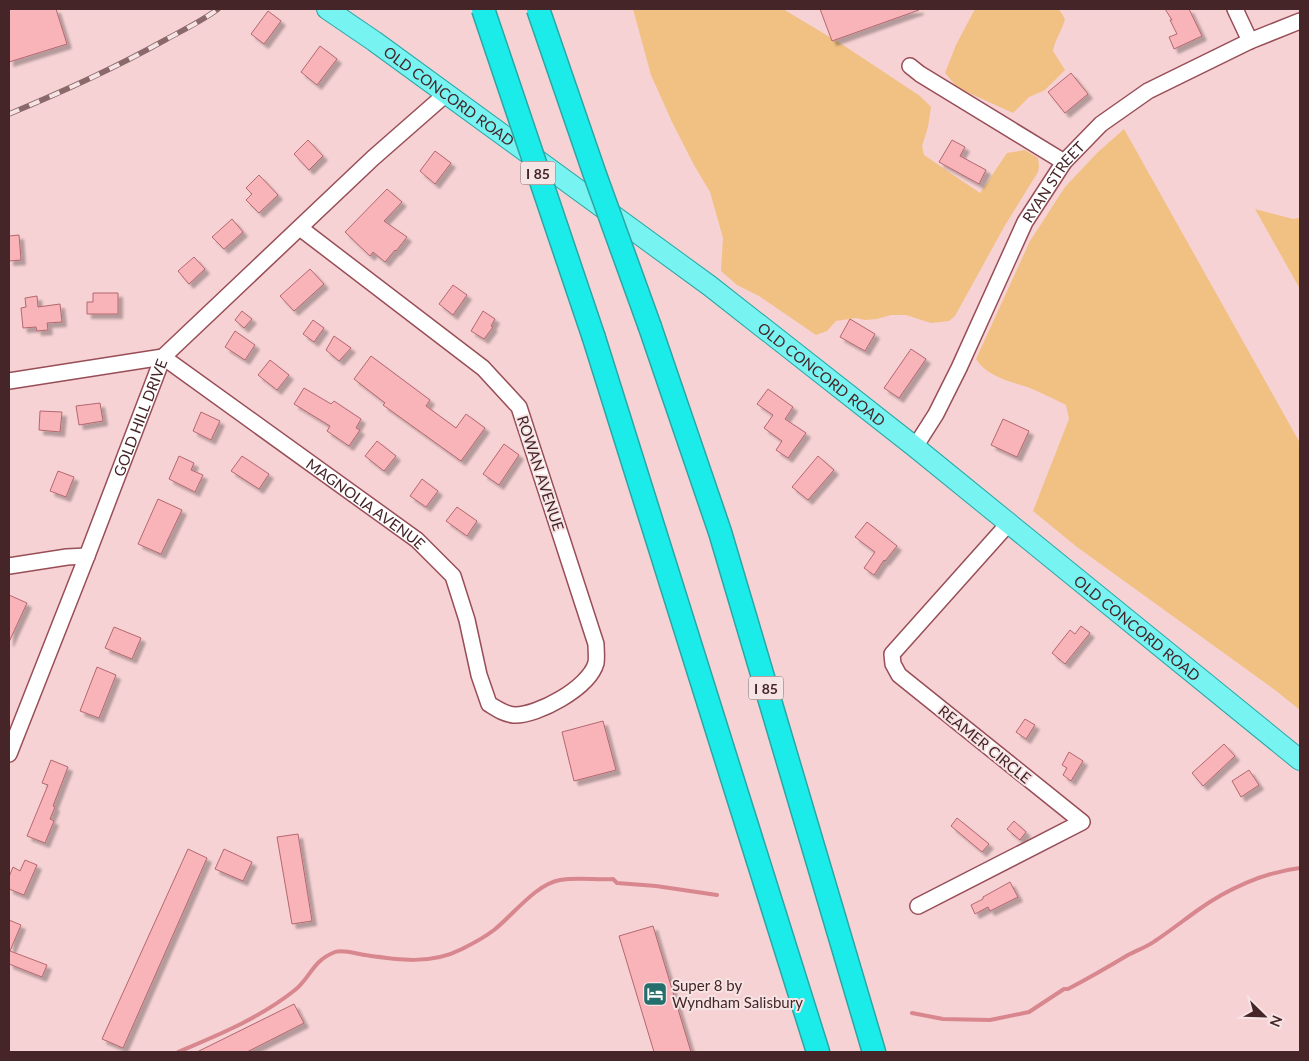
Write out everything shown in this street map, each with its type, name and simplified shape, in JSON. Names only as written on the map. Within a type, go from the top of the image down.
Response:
[{"type":"highway","name":"I 85","points":[[483,9],[594,338],[818,1052]]},
{"type":"highway","name":"I 85","points":[[538,9],[650,326],[720,532],[874,1052]]},
{"type":"main road","name":"OLD CONCORD ROAD","points":[[327,9],[710,286],[915,447],[1300,760]]},
{"type":"street","points":[[1235,9],[1250,41]]},
{"type":"street","name":"RYAN STREET","points":[[915,447],[936,414],[959,368],[1025,222],[1064,162],[1101,124],[1148,91],[1250,41],[1300,21]]},
{"type":"street","points":[[910,66],[952,94],[1064,162]]},
{"type":"street","name":"GOLD HILL DRIVE","points":[[9,754],[163,357],[373,158],[446,94]]},
{"type":"street","name":"ROWAN AVENUE","points":[[300,228],[483,368],[519,407],[596,644],[596,664],[586,680],[579,686],[564,698],[542,708],[516,715],[505,714],[493,707]]},
{"type":"street","points":[[9,381],[163,357]]},
{"type":"street","name":"MAGNOLIA AVENUE","points":[[163,357],[417,540],[453,576],[467,620],[479,675],[489,704],[493,707]]},
{"type":"street","name":"REAMER CIRCLE","points":[[918,906],[1082,822],[899,675],[893,664],[892,654],[1009,523]]},
{"type":"street","points":[[9,566],[67,557],[87,556]]},
{"type":"shaded area","points":[[633,9],[783,9],[843,45],[920,96],[931,107],[928,127],[922,146],[924,155],[980,193],[1007,153],[1025,150],[1038,158],[1038,172],[1004,227],[955,316],[949,321],[931,323],[906,315],[891,315],[865,320],[856,318],[836,321],[827,331],[816,335],[759,296],[737,285],[721,271],[723,238],[710,192],[672,122],[651,75]]},
{"type":"shaded area","points":[[975,9],[1059,9],[1065,19],[1053,51],[1065,70],[1045,90],[1029,97],[1013,113],[958,88],[945,73],[956,45]]},
{"type":"shaded area","points":[[1124,129],[1300,443],[1300,710],[1077,547],[1033,511],[1069,419],[1066,405],[1030,388],[993,375],[976,359],[1030,241],[1065,187],[1097,153]]},
{"type":"shaded area","points":[[1255,209],[1293,219],[1300,218],[1300,289]]},
{"type":"building","points":[[9,9],[56,9],[67,44],[9,62]]},
{"type":"building","points":[[820,9],[919,9],[919,10],[832,41]]},
{"type":"building","points":[[1165,9],[1189,9],[1202,36],[1174,49],[1169,37],[1177,34],[1170,20],[1172,20]]},
{"type":"building","points":[[268,11],[281,21],[264,44],[251,34]]},
{"type":"building","points":[[320,46],[337,59],[317,85],[301,72]]},
{"type":"building","points":[[1071,73],[1088,94],[1065,113],[1048,92]]},
{"type":"building","points":[[308,140],[323,156],[309,170],[294,154]]},
{"type":"building","points":[[952,140],[965,147],[960,156],[986,170],[979,184],[939,162]]},
{"type":"building","points":[[435,151],[451,163],[435,184],[420,171]]},
{"type":"building","points":[[259,175],[278,195],[259,213],[246,200],[252,194],[246,188]]},
{"type":"building","points":[[387,189],[402,202],[384,221],[407,237],[385,262],[373,252],[370,256],[345,232]]},
{"type":"building","points":[[232,219],[243,232],[224,249],[212,237]]},
{"type":"building","points":[[19,235],[21,260],[9,261],[9,236]]},
{"type":"building","points":[[194,257],[205,269],[189,284],[178,271]]},
{"type":"building","points":[[310,269],[324,284],[294,311],[280,296]]},
{"type":"building","points":[[453,285],[467,295],[453,315],[439,304]]},
{"type":"building","points":[[93,293],[118,293],[118,314],[87,314],[87,302],[93,302]]},
{"type":"building","points":[[37,296],[38,307],[60,304],[62,322],[47,323],[48,330],[37,331],[36,327],[23,328],[21,308],[26,307],[25,298]]},
{"type":"building","points":[[242,311],[252,319],[244,328],[235,320]]},
{"type":"building","points":[[483,311],[495,319],[491,326],[493,327],[484,339],[471,331]]},
{"type":"building","points":[[850,319],[875,334],[865,351],[840,337]]},
{"type":"building","points":[[313,320],[324,328],[314,342],[303,334]]},
{"type":"building","points":[[235,331],[255,345],[245,360],[225,347]]},
{"type":"building","points":[[334,336],[351,348],[339,361],[326,350]]},
{"type":"building","points":[[911,349],[926,359],[899,398],[884,388]]},
{"type":"building","points":[[371,356],[430,400],[426,406],[456,428],[466,414],[485,428],[461,461],[383,405],[385,403],[354,379]]},
{"type":"building","points":[[270,360],[289,375],[277,390],[258,375]]},
{"type":"building","points":[[304,388],[331,404],[334,401],[361,419],[356,428],[360,430],[349,446],[327,431],[330,426],[294,404]]},
{"type":"building","points":[[768,389],[793,407],[785,419],[806,433],[788,458],[776,450],[782,441],[764,428],[773,415],[757,404]]},
{"type":"building","points":[[100,403],[103,421],[79,425],[76,406]]},
{"type":"building","points":[[40,411],[62,412],[60,432],[39,430]]},
{"type":"building","points":[[201,412],[220,421],[211,440],[193,431]]},
{"type":"building","points":[[1003,419],[1029,431],[1017,457],[991,445]]},
{"type":"building","points":[[377,441],[396,456],[384,471],[365,456]]},
{"type":"building","points":[[504,444],[519,455],[499,485],[483,474]]},
{"type":"building","points":[[179,456],[194,463],[191,470],[203,475],[195,492],[169,479]]},
{"type":"building","points":[[242,456],[269,474],[259,489],[231,471]]},
{"type":"building","points":[[818,456],[834,470],[808,500],[792,487]]},
{"type":"building","points":[[58,471],[74,477],[66,497],[50,491]]},
{"type":"building","points":[[422,479],[438,491],[426,507],[410,496]]},
{"type":"building","points":[[158,499],[182,510],[161,554],[138,544]]},
{"type":"building","points":[[457,507],[477,521],[467,536],[446,521]]},
{"type":"building","points":[[867,522],[897,546],[874,575],[864,568],[875,552],[855,537]]},
{"type":"building","points":[[9,595],[27,603],[9,642]]},
{"type":"building","points":[[1081,626],[1090,633],[1065,664],[1052,653],[1070,630],[1075,634]]},
{"type":"building","points":[[114,627],[141,638],[132,659],[105,648]]},
{"type":"building","points":[[97,667],[116,675],[99,718],[80,711]]},
{"type":"building","points":[[1025,719],[1035,725],[1026,739],[1016,732]]},
{"type":"building","points":[[603,721],[616,770],[574,781],[562,732]]},
{"type":"building","points":[[1224,744],[1235,756],[1203,786],[1192,773]]},
{"type":"building","points":[[1069,752],[1083,761],[1071,781],[1063,775],[1067,768],[1062,765]]},
{"type":"building","points":[[51,760],[68,767],[53,806],[55,807],[50,819],[54,821],[45,843],[27,836],[48,785],[42,783]]},
{"type":"building","points":[[1249,770],[1259,785],[1241,797],[1232,781]]},
{"type":"building","points":[[957,818],[989,844],[982,852],[951,826]]},
{"type":"building","points":[[1014,821],[1026,832],[1020,840],[1007,829]]},
{"type":"building","points":[[298,834],[312,921],[292,924],[277,837]]},
{"type":"building","points":[[188,849],[207,858],[123,1048],[102,1039]]},
{"type":"building","points":[[224,849],[252,862],[243,881],[215,869]]},
{"type":"building","points":[[25,860],[37,865],[24,895],[9,889],[9,877],[13,867],[20,871]]},
{"type":"building","points":[[1010,882],[1018,897],[990,911],[988,907],[975,914],[971,905]]},
{"type":"building","points":[[9,920],[21,925],[10,951],[47,965],[42,977],[9,964]]},
{"type":"building","name":"Super 8 by Wyndham Salisbury","points":[[653,926],[691,1052],[654,1052],[619,936]]},
{"type":"building","points":[[294,1004],[304,1023],[247,1052],[197,1052]]},
{"type":"waterway","points":[[912,1013],[943,1019],[990,1020],[1029,1012],[1064,989],[1068,989],[1152,943],[1221,895],[1273,873],[1300,868]]},
{"type":"waterway","points":[[178,1052],[238,1025],[268,1009],[295,990],[321,960],[335,952],[346,951],[414,960],[450,954],[487,935],[542,887],[560,880],[613,879],[617,883],[656,886],[717,895]]},
{"type":"railway","points":[[9,114],[127,60],[206,18],[218,9]]},
{"type":"place","name":"Super 8 by Wyndham Salisbury","points":[[655,994]]}]
